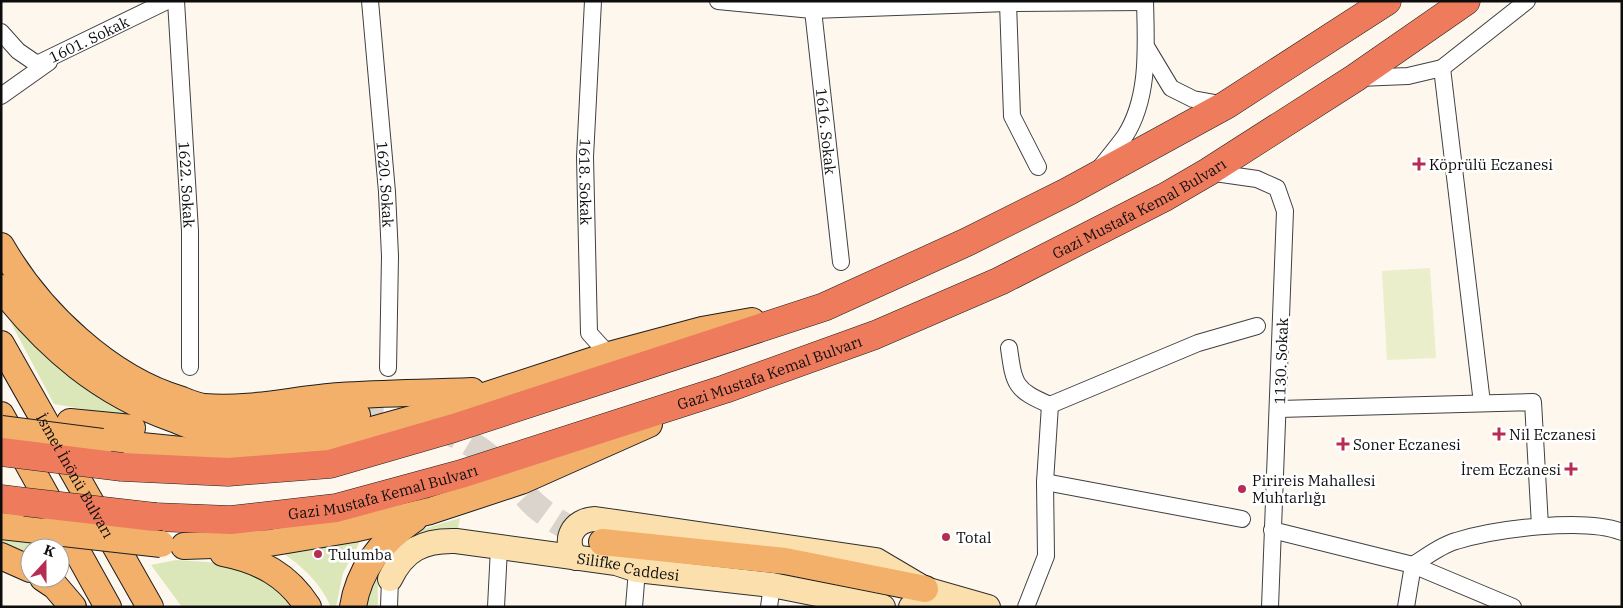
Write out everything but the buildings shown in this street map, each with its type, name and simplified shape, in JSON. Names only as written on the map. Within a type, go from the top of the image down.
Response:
[{"type":"highway","points":[[1,452],[122,467],[228,472],[330,464],[454,428],[824,307],[968,242],[1226,105],[1387,1]]},
{"type":"highway","name":"Gazi Mustafa Kemal Bulvarı","points":[[13,501],[155,517],[231,520],[336,508],[461,474],[724,389],[875,335],[1000,281],[1088,238],[1208,172],[1355,78],[1466,1]]},
{"type":"main road","points":[[1,246],[12,265],[48,310],[90,350],[130,377],[163,395],[203,407],[268,406],[338,396],[496,391]]},
{"type":"main road","points":[[1,288],[26,320],[87,376],[148,410],[208,432]]},
{"type":"main road","points":[[1,429],[211,453],[332,442],[426,415],[609,355],[702,330],[824,307]]},
{"type":"main road","name":"İsmet İnönü Bulvarı","points":[[1,344],[150,605]]},
{"type":"main road","points":[[172,545],[269,543],[353,529],[430,511],[521,481],[724,389]]},
{"type":"main road","points":[[1,415],[168,431],[208,432],[267,430],[357,415]]},
{"type":"main road","points":[[1,415],[108,607]]},
{"type":"main road","points":[[353,607],[358,585],[374,555],[398,529],[430,511]]},
{"type":"main road","points":[[1,526],[172,545],[245,557],[264,565],[295,588],[308,607]]},
{"type":"main road","points":[[602,542],[785,562],[918,598]]},
{"type":"main road","points":[[1,556],[20,565]]},
{"type":"main road","points":[[57,588],[73,607]]},
{"type":"street","name":"1601. Sokak","points":[[1,32],[18,51],[37,64],[167,1]]},
{"type":"street","name":"1622. Sokak","points":[[176,1],[190,231],[190,367]]},
{"type":"street","name":"1620. Sokak","points":[[370,1],[388,192],[390,256],[388,368]]},
{"type":"street","name":"1618. Sokak","points":[[593,1],[585,157],[589,333],[609,355]]},
{"type":"street","points":[[718,1],[812,5],[1145,1],[1147,48],[1140,100],[1126,134],[1093,177]]},
{"type":"street","points":[[1355,78],[1408,76],[1442,68],[1527,1]]},
{"type":"street","points":[[1008,3],[1012,116],[1038,167]]},
{"type":"street","name":"1616. Sokak","points":[[812,5],[841,262]]},
{"type":"street","points":[[1147,48],[1170,88],[1192,99],[1226,105]]},
{"type":"street","points":[[1,96],[61,53]]},
{"type":"street","points":[[1442,68],[1482,403]]},
{"type":"street","name":"1130. Sokak","points":[[1208,172],[1257,179],[1277,188],[1285,211],[1270,607]]},
{"type":"street","points":[[1009,348],[1013,378],[1025,394],[1050,405],[1198,343],[1257,326]]},
{"type":"street","points":[[1279,409],[1533,402],[1540,526]]},
{"type":"street","points":[[1026,607],[1046,556],[1045,482],[1050,405]]},
{"type":"street","points":[[1045,482],[1242,519]]},
{"type":"street","points":[[576,558],[570,546],[571,533],[580,522],[595,519],[876,560],[918,598],[962,599],[988,607]]},
{"type":"street","points":[[1413,565],[1455,541],[1540,526],[1607,526],[1622,532]]},
{"type":"street","points":[[1272,530],[1413,565],[1513,607]]},
{"type":"street","name":"Silifke Caddesi","points":[[390,579],[398,563],[408,554],[431,542],[456,541],[616,563],[637,570],[771,596],[883,607]]},
{"type":"street","points":[[496,607],[499,548]]},
{"type":"street","points":[[1406,607],[1413,565]]},
{"type":"street","points":[[634,607],[637,570]]},
{"type":"street","points":[[388,607],[390,579]]},
{"type":"green space","points":[[1430,268],[1436,358],[1387,360],[1382,271]]},
{"type":"green space","points":[[2,306],[157,422],[54,404]]},
{"type":"green space","points":[[460,518],[458,528],[464,537],[420,542],[398,551],[383,565],[379,574],[378,607],[358,607],[362,585],[369,568],[379,554],[391,544],[406,536]]},
{"type":"green space","points":[[364,534],[343,573],[336,607],[331,607],[320,588],[307,572],[273,547]]},
{"type":"green space","points":[[1,539],[20,541],[20,549],[1,542]]},
{"type":"green space","points":[[176,560],[237,564],[257,570],[302,607],[182,607],[151,565]]},
{"type":"tunnel","points":[[357,415],[395,417],[413,421],[430,425],[464,439],[494,461],[531,501],[551,518],[602,542]]},
{"type":"place","name":"Köprülü Eczanesi","points":[[1419,164]]},
{"type":"place","name":"Nil Eczanesi","points":[[1499,434]]},
{"type":"place","name":"Soner Eczanesi","points":[[1343,444]]},
{"type":"place","name":"İrem Eczanesi","points":[[1571,469]]},
{"type":"place","name":"Pirireis Mahallesi Muhtarlığı","points":[[1242,489]]},
{"type":"place","name":"Total","points":[[946,537]]},
{"type":"place","name":"Tulumba","points":[[318,554]]}]
